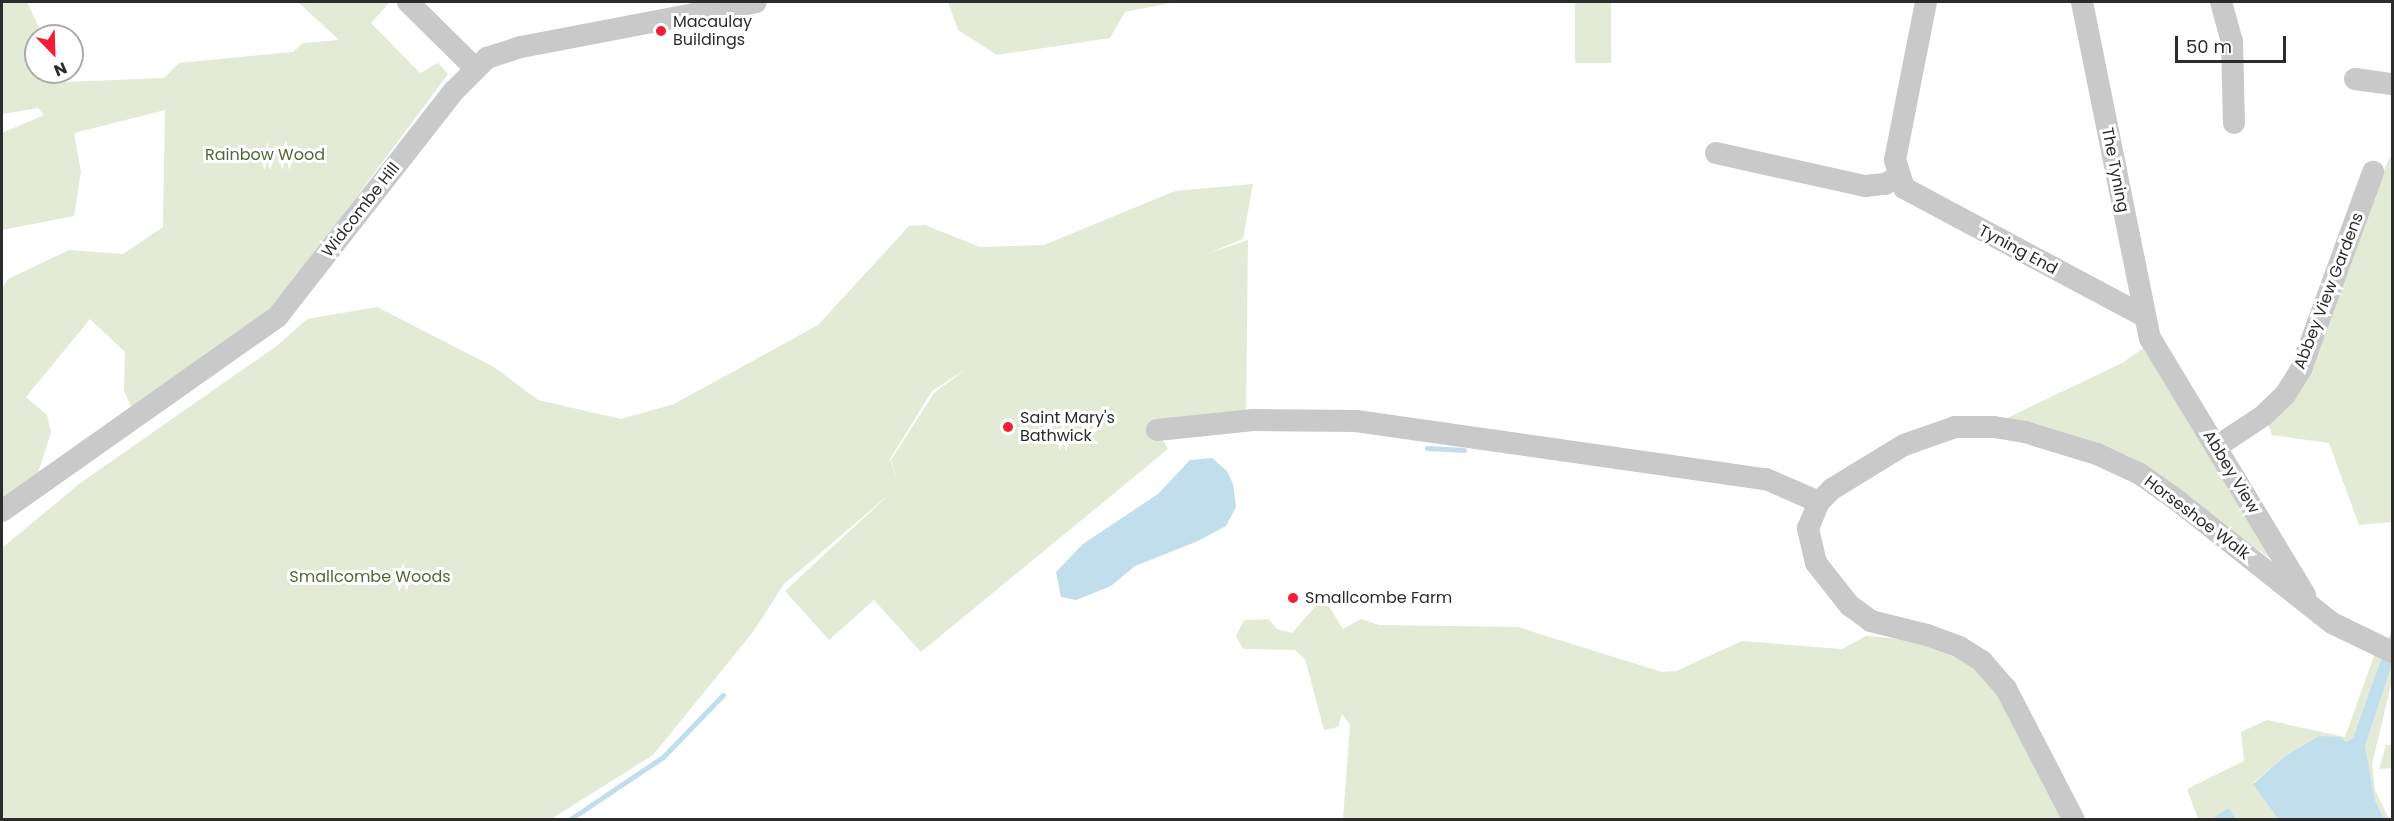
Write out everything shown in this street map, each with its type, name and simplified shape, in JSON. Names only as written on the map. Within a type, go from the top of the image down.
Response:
[{"type":"street","points":[[408,2],[475,68]]},
{"type":"street","name":"Widcombe Hill","points":[[2,511],[278,316],[475,68],[487,58],[521,47],[756,2]]},
{"type":"street","points":[[1716,153],[1865,186],[1885,184],[1897,177],[1895,160],[1926,2]]},
{"type":"street","name":"The Tyning","points":[[2082,2],[2150,338]]},
{"type":"street","points":[[2221,2],[2232,42],[2234,123]]},
{"type":"street","points":[[2355,80],[2392,84]]},
{"type":"street","name":"Abbey View Gardens","points":[[2216,447],[2263,416],[2285,395],[2301,369],[2373,172]]},
{"type":"street","name":"Tyning End","points":[[1897,177],[1911,194],[2144,316]]},
{"type":"street","name":"Abbey View","points":[[2150,338],[2312,607]]},
{"type":"street","points":[[1157,430],[1253,420],[1367,422],[1766,479],[1819,501],[1811,513],[1810,547],[1830,585],[1850,606],[1871,621],[1927,634],[1960,647],[1983,661],[2006,689],[2074,819]]},
{"type":"street","name":"Horseshoe Walk","points":[[1819,501],[1862,470],[1931,433],[1976,426],[2025,432],[2097,454],[2140,474],[2312,607],[2358,639],[2386,649]]},
{"type":"green space","name":"Rainbow Wood","points":[[2,2],[27,2],[37,24],[24,24],[24,84],[84,84],[84,81],[164,78],[179,63],[293,52],[303,43],[339,40],[298,2],[390,2],[371,23],[420,73],[438,63],[448,74],[268,316],[135,415],[124,391],[125,352],[90,319],[26,397],[47,415],[51,432],[38,473],[2,501],[2,288],[8,279],[69,250],[123,254],[163,227],[165,110],[74,133],[81,172],[74,216],[2,230],[2,133],[44,115],[38,108],[2,114]]},
{"type":"green space","points":[[948,2],[1176,2],[1125,12],[1110,38],[997,55],[958,30]]},
{"type":"green space","points":[[1575,2],[1611,2],[1611,63],[1575,63]]},
{"type":"green space","points":[[2392,153],[2392,522],[2359,525],[2329,443],[2272,435],[2267,421]]},
{"type":"green space","name":"Smallcombe Woods","points":[[1253,184],[1243,239],[1207,254],[1248,240],[1246,412],[1157,430],[1168,449],[921,652],[874,600],[829,640],[785,591],[892,492],[784,584],[753,632],[653,755],[551,819],[2,820],[2,548],[79,484],[278,345],[307,319],[377,307],[494,367],[538,400],[621,419],[674,404],[818,325],[909,226],[925,225],[980,247],[1044,245],[1175,191]],"holes":[[[966,369],[934,393],[891,460],[899,487],[890,459],[932,391]]]},
{"type":"green space","points":[[2145,347],[2271,559],[2129,456],[2007,421],[2009,417],[2122,363]]},
{"type":"green space","points":[[1319,602],[1328,605],[1343,629],[1361,619],[1379,625],[1518,627],[1662,672],[1676,671],[1742,641],[1842,649],[1866,636],[1915,640],[1977,667],[2000,692],[2065,819],[1343,819],[1350,725],[1342,714],[1338,727],[1324,730],[1305,659],[1295,650],[1243,649],[1236,636],[1244,620],[1269,619],[1277,629],[1292,633]]},
{"type":"green space","points":[[2375,653],[2384,656],[2353,738],[2346,742],[2333,737],[2284,757],[2253,783],[2278,819],[2236,819],[2229,808],[2214,819],[2198,819],[2187,789],[2244,761],[2241,732],[2267,720],[2345,737]]},
{"type":"green space","points":[[2392,665],[2392,681],[2372,764],[2375,790],[2389,819],[2384,819],[2375,800],[2365,746]]},
{"type":"green space","points":[[2386,745],[2392,745],[2392,768],[2379,769]]},
{"type":"water","points":[[1212,458],[1227,471],[1233,484],[1236,507],[1226,526],[1198,541],[1135,566],[1111,586],[1076,600],[1061,597],[1056,572],[1083,544],[1158,494],[1190,460]]},
{"type":"water","points":[[2392,630],[2392,665],[2365,746],[2375,800],[2384,819],[2278,819],[2253,784],[2284,757],[2319,736],[2340,737],[2346,742],[2353,738]]},
{"type":"water","points":[[2229,808],[2236,819],[2213,818]]},
{"type":"waterway","points":[[1427,448],[1464,450]]},
{"type":"waterway","points":[[569,820],[663,757],[723,695]]},
{"type":"place","name":"Macaulay Buildings","points":[[661,31]]},
{"type":"place","name":"Saint Mary's Bathwick","points":[[1008,427]]},
{"type":"place","name":"Smallcombe Farm","points":[[1293,598]]}]
